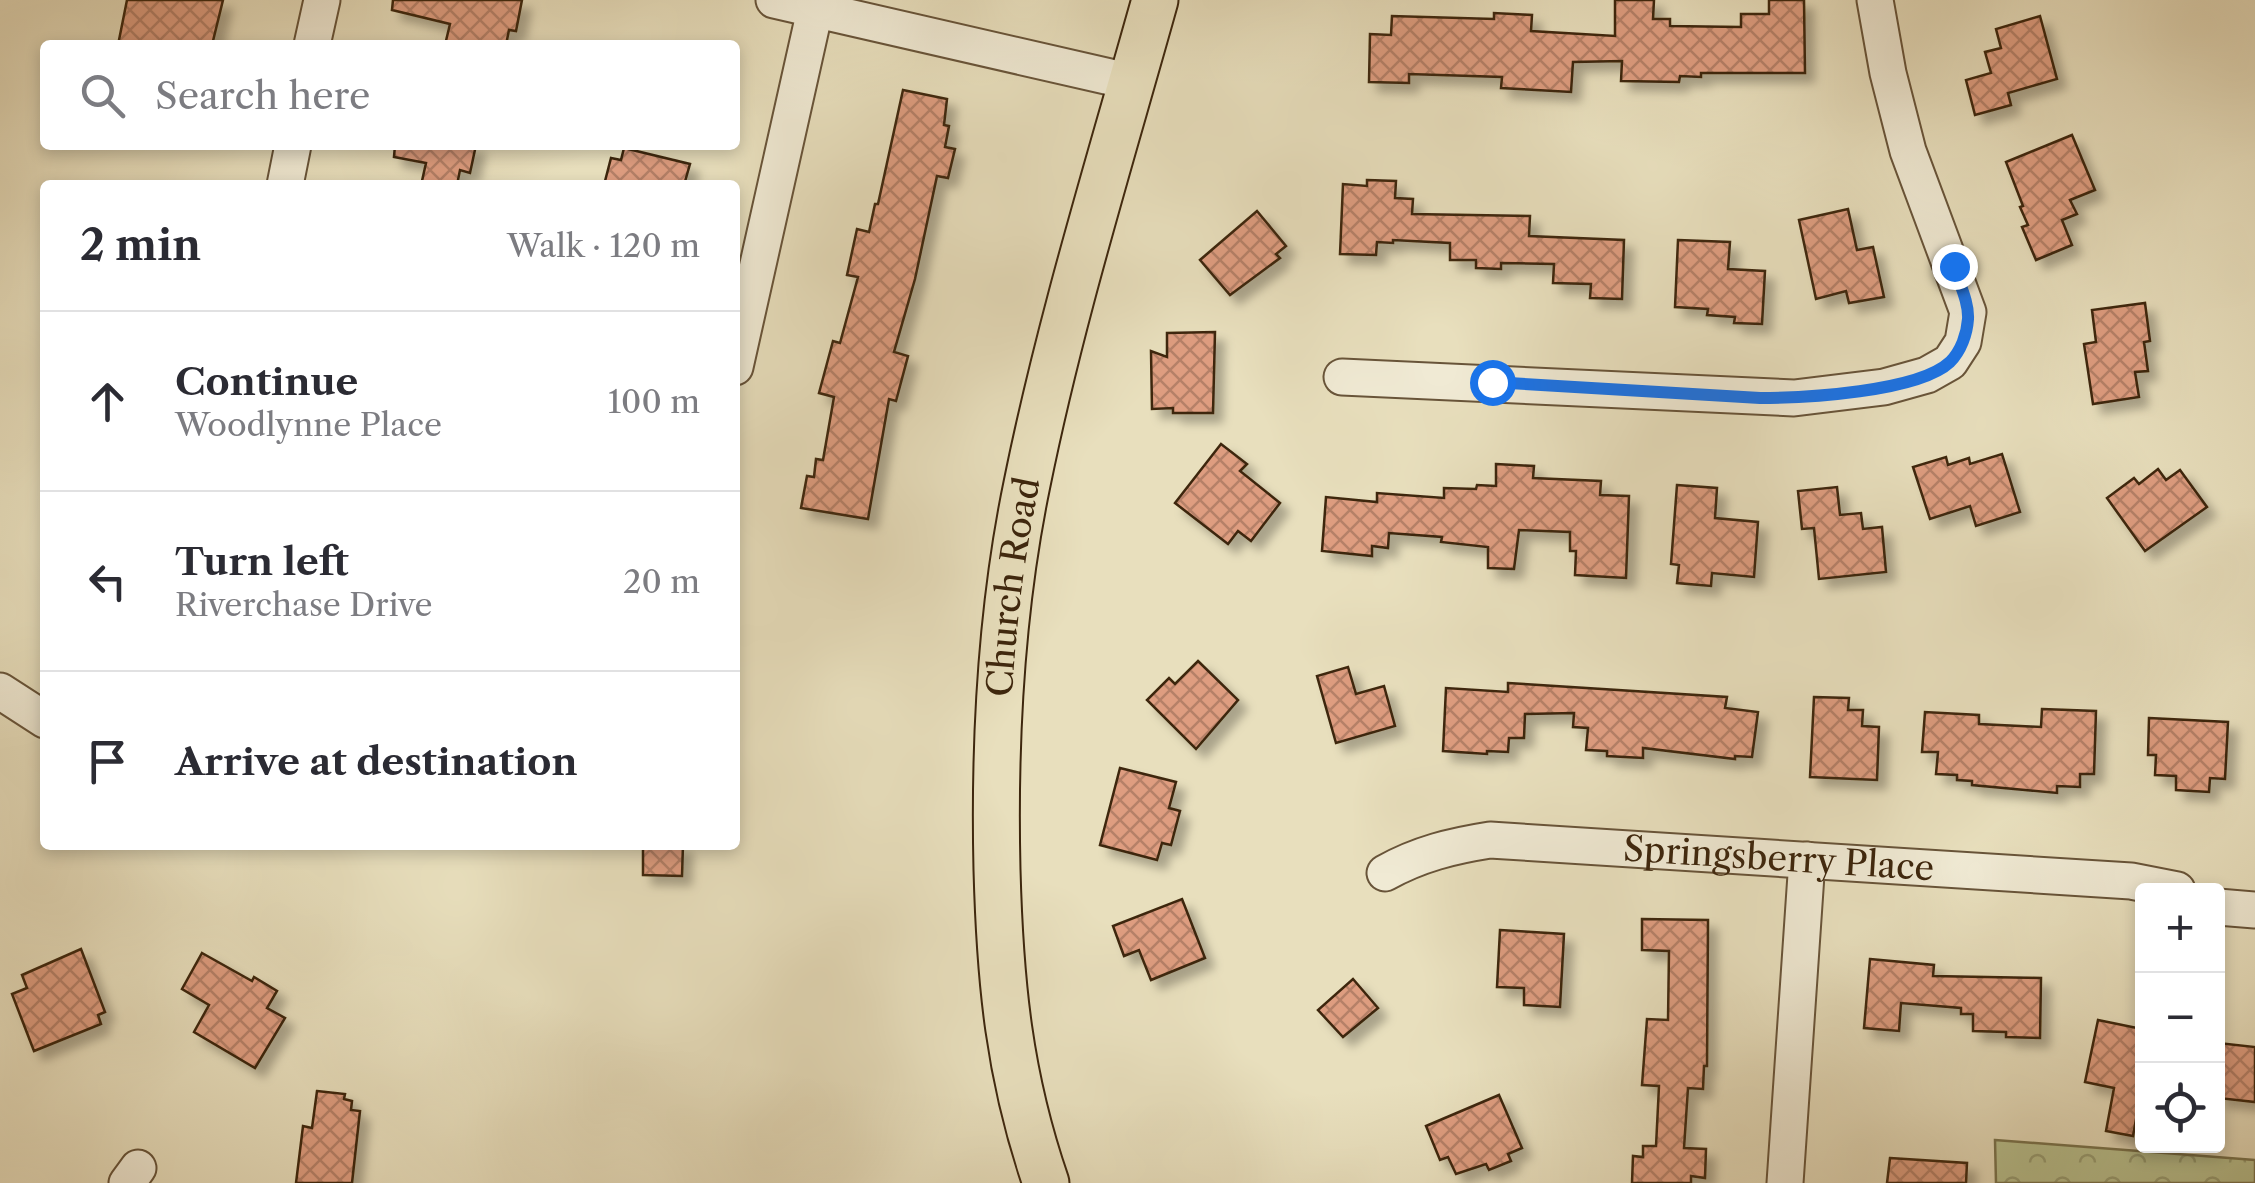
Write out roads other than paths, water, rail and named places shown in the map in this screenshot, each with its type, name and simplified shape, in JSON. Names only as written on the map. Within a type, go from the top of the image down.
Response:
[{"type":"main road","name":"Church Road","points":[[1046,1183],[1027,1126],[1008,1040],[999,950],[996,815],[1001,693],[1013,568],[1026,486],[1061,336],[1155,0]]},
{"type":"street","points":[[313,40],[322,0]]},
{"type":"street","points":[[774,0],[1132,82]]},
{"type":"street","points":[[1342,376],[1794,398],[1884,387],[1927,375],[1950,362],[1963,342],[1968,312],[1908,151],[1875,0]]},
{"type":"street","points":[[740,346],[815,10]]},
{"type":"street","points":[[286,180],[292,150]]},
{"type":"street","points":[[0,691],[40,717]]},
{"type":"street","name":"Springsberry Place","points":[[1385,873],[1450,846],[1490,840],[2145,883]]},
{"type":"street","points":[[1785,1183],[1806,860]]},
{"type":"street","points":[[2225,908],[2255,910]]}]
